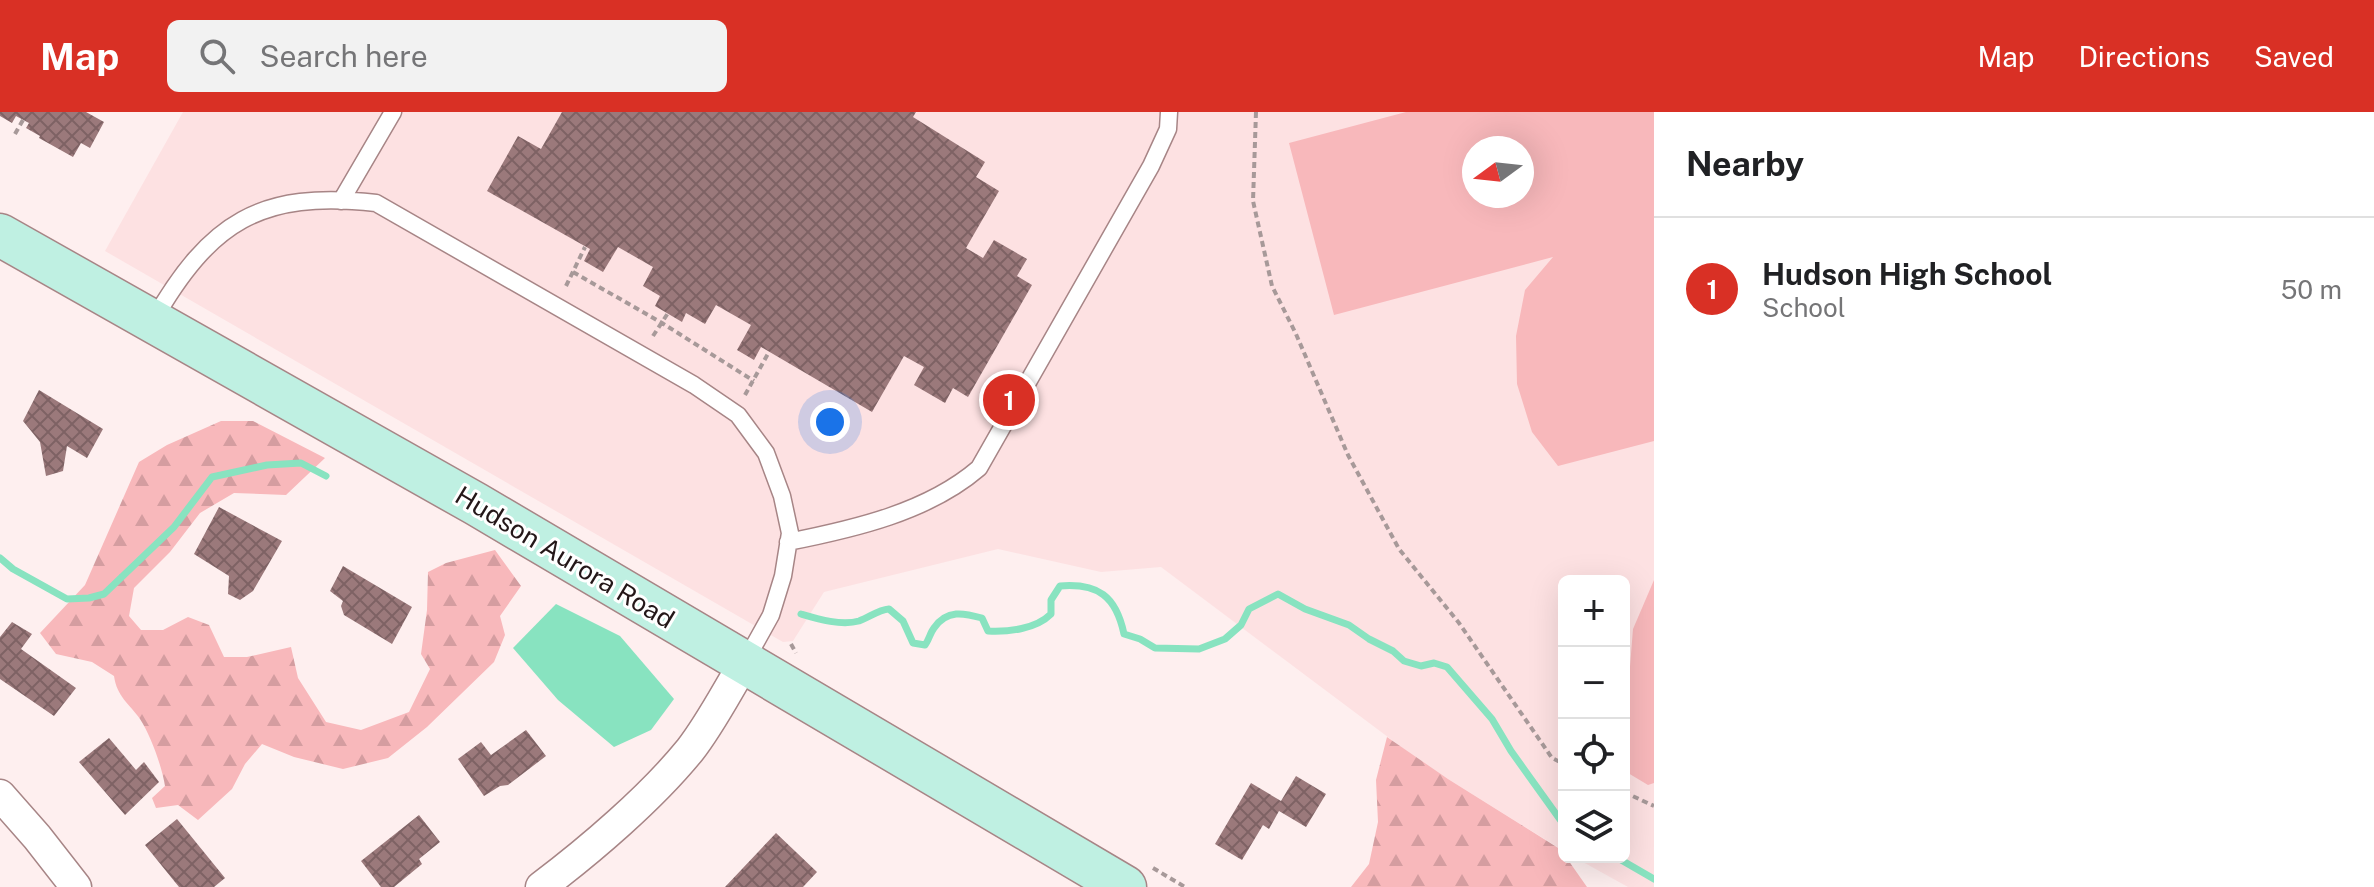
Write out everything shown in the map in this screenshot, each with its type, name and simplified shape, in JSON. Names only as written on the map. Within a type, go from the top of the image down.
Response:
[{"type":"street","name":"Hudson Aurora Road","points":[[0,235],[462,496],[1125,887]]},
{"type":"street","points":[[541,887],[568,867],[648,795],[690,749],[745,662]]},
{"type":"street","points":[[0,795],[15,830],[76,887]]},
{"type":"lane","points":[[341,201],[393,112]]},
{"type":"lane","points":[[788,542],[861,524],[923,503],[961,483],[979,468],[1151,166],[1168,129],[1169,112]]},
{"type":"lane","points":[[153,322],[184,271],[210,242],[237,223],[273,206],[300,201],[376,203],[694,385],[738,415],[766,453],[782,496],[790,533],[783,576],[771,615],[745,662]]},
{"type":"path","points":[[1256,112],[1253,201],[1272,286],[1348,455],[1399,549],[1459,623],[1552,758],[1558,761]]},
{"type":"path","points":[[15,134],[23,120]]},
{"type":"path","points":[[566,286],[585,247]]},
{"type":"path","points":[[573,272],[754,381]]},
{"type":"path","points":[[653,336],[668,313]]},
{"type":"path","points":[[745,395],[769,352]]},
{"type":"path","points":[[1630,795],[1654,806]]},
{"type":"shaded area","points":[[183,112],[1654,112],[1654,887],[1628,887],[1585,863],[1630,863],[1630,575],[1558,575],[1558,847],[1424,764],[1161,567],[1101,572],[998,549],[824,592],[793,641],[783,642],[105,251]]},
{"type":"shaded area","points":[[556,604],[620,636],[674,699],[651,730],[614,747],[558,700],[513,648]]},
{"type":"green space","points":[[1406,112],[1654,112],[1654,441],[1558,466],[1532,432],[1517,384],[1516,336],[1525,290],[1553,257],[1334,315],[1289,143]]},
{"type":"green space","points":[[221,421],[253,421],[325,458],[286,495],[234,493],[200,513],[170,552],[134,588],[129,616],[141,630],[163,630],[188,617],[209,625],[224,657],[247,657],[291,647],[298,678],[326,722],[361,730],[409,712],[430,669],[421,654],[428,572],[446,563],[495,550],[521,586],[500,616],[505,635],[494,662],[427,727],[388,758],[343,769],[294,757],[262,744],[245,764],[232,789],[198,820],[178,805],[156,808],[152,798],[165,786],[159,761],[144,726],[121,695],[114,676],[92,662],[56,654],[40,633],[85,585],[139,462],[167,445]]},
{"type":"green space","points":[[1654,580],[1654,783],[1648,785],[1630,774],[1633,629]]},
{"type":"green space","points":[[1387,737],[1558,848],[1558,863],[1570,863],[1587,887],[1351,887],[1369,864],[1378,822],[1376,780]]},
{"type":"building","points":[[0,112],[86,112],[104,122],[90,148],[81,143],[73,157],[26,128],[29,123],[16,116],[12,123],[0,116]]},
{"type":"building","points":[[562,112],[916,112],[913,117],[985,162],[976,177],[999,191],[966,248],[983,258],[994,240],[1027,259],[1017,276],[1032,285],[968,397],[953,388],[945,403],[914,385],[924,367],[904,356],[872,412],[761,347],[754,360],[737,350],[751,325],[716,305],[705,324],[686,313],[682,322],[655,306],[660,296],[643,286],[653,267],[618,247],[603,272],[584,261],[590,249],[487,191],[518,136],[541,149]]},
{"type":"building","points":[[39,390],[103,429],[87,458],[67,446],[63,471],[46,476],[40,442],[23,421]]},
{"type":"building","points":[[219,507],[282,541],[253,591],[240,600],[228,594],[229,576],[194,554]]},
{"type":"building","points":[[343,566],[412,607],[392,644],[344,615],[343,601],[330,591]]},
{"type":"building","points":[[12,622],[32,634],[21,649],[76,688],[54,716],[0,679],[0,637]]},
{"type":"building","points":[[526,730],[546,756],[508,785],[500,786],[484,796],[458,759],[481,742],[491,755]]},
{"type":"building","points":[[109,738],[136,770],[144,762],[159,782],[125,815],[79,762]]},
{"type":"building","points":[[1296,776],[1326,794],[1306,827],[1279,811],[1269,829],[1263,825],[1242,860],[1215,844],[1251,783],[1281,801]]},
{"type":"building","points":[[419,815],[440,842],[419,859],[422,864],[394,887],[381,887],[361,861]]},
{"type":"building","points":[[177,819],[225,878],[214,887],[179,887],[145,845]]},
{"type":"building","points":[[776,833],[817,872],[803,887],[725,887]]},
{"type":"waterway","points":[[0,558],[13,569],[67,599],[89,598],[104,594],[174,527],[212,477],[267,465],[301,463],[326,476]]},
{"type":"waterway","points":[[801,614],[845,623],[889,609],[903,621],[913,643],[925,645],[939,622],[950,615],[982,618],[988,631],[1013,630],[1030,626],[1051,614],[1051,600],[1060,586],[1085,587],[1110,601],[1124,634],[1155,648],[1199,649],[1225,639],[1241,625],[1249,609],[1278,594],[1305,609],[1349,625],[1404,661],[1421,666],[1434,663],[1447,667],[1492,719],[1558,817]]},
{"type":"waterway","points":[[1626,863],[1654,879]]},
{"type":"place","name":"Hudson High School","points":[[1009,400]]}]
